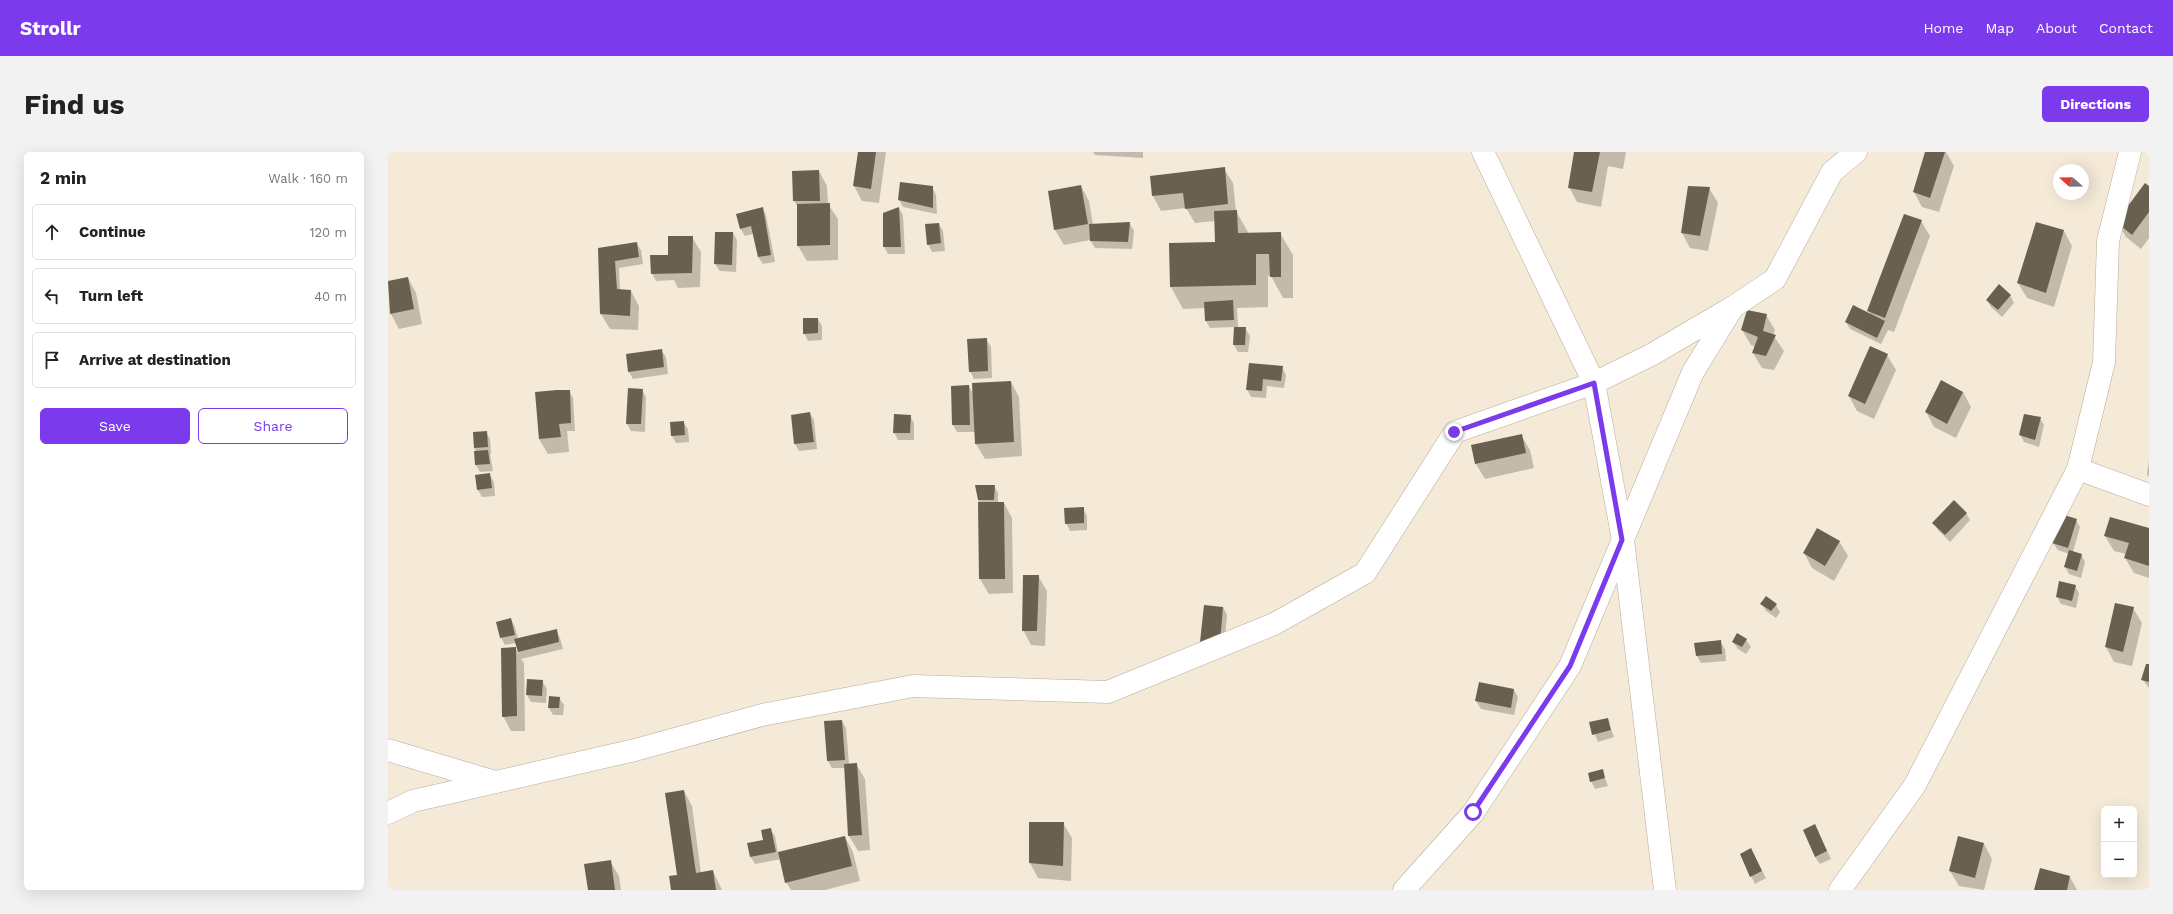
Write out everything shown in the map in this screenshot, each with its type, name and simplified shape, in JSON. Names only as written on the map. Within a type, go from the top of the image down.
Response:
[{"type":"street","points":[[1483,152],[1594,383],[1622,540],[1664,890]]},
{"type":"street","points":[[388,813],[414,801],[635,750],[762,715],[913,686],[1108,692],[1274,624],[1365,573],[1454,432],[1594,383],[1651,355],[1733,307],[1775,279],[1832,172],[1856,152]]},
{"type":"street","points":[[1840,890],[1915,785],[2078,469],[2104,362],[2108,241],[2130,152]]},
{"type":"street","points":[[1404,890],[1473,812],[1570,666],[1693,372],[1733,307]]},
{"type":"street","points":[[2078,469],[2149,495]]},
{"type":"street","points":[[388,750],[496,782]]},
{"type":"building","points":[[858,152],[876,152],[871,189],[853,186]]},
{"type":"building","points":[[1574,152],[1600,152],[1592,192],[1568,188]]},
{"type":"building","points":[[1925,152],[1945,152],[1930,198],[1913,192]]},
{"type":"building","points":[[1225,167],[1228,204],[1185,209],[1183,193],[1152,196],[1150,176]]},
{"type":"building","points":[[819,170],[820,201],[793,201],[792,171]]},
{"type":"building","points":[[900,182],[933,186],[933,208],[898,200]]},
{"type":"building","points":[[2145,183],[2149,186],[2149,212],[2132,235],[2116,222]]},
{"type":"building","points":[[1081,185],[1088,224],[1054,230],[1048,191]]},
{"type":"building","points":[[1688,186],[1710,187],[1700,236],[1681,233]]},
{"type":"building","points":[[830,203],[830,245],[797,246],[797,204]]},
{"type":"building","points":[[763,207],[771,255],[758,257],[751,226],[740,229],[736,214]]},
{"type":"building","points":[[899,207],[901,247],[883,247],[883,213]]},
{"type":"building","points":[[1237,210],[1238,233],[1281,232],[1281,277],[1270,277],[1269,254],[1256,254],[1256,285],[1170,287],[1169,243],[1215,242],[1214,211]]},
{"type":"building","points":[[1904,214],[1922,220],[1885,318],[1867,311]]},
{"type":"building","points":[[1130,222],[1128,242],[1090,241],[1089,224]]},
{"type":"building","points":[[2036,222],[2064,230],[2046,293],[2017,283]]},
{"type":"building","points":[[939,223],[941,243],[927,245],[925,224]]},
{"type":"building","points":[[715,232],[733,232],[732,265],[714,264]]},
{"type":"building","points":[[668,236],[693,236],[692,273],[651,274],[650,255],[668,255]]},
{"type":"building","points":[[637,242],[639,257],[615,261],[617,289],[631,290],[630,316],[600,314],[598,248]]},
{"type":"building","points":[[408,277],[414,309],[390,314],[388,281]]},
{"type":"building","points":[[1999,284],[2011,295],[1998,310],[1986,300]]},
{"type":"building","points":[[1233,300],[1234,320],[1205,321],[1204,302]]},
{"type":"building","points":[[1853,305],[1885,321],[1877,338],[1845,322]]},
{"type":"building","points":[[1747,310],[1767,314],[1763,331],[1776,335],[1766,356],[1752,353],[1758,337],[1741,330]]},
{"type":"building","points":[[803,318],[818,318],[818,333],[803,334]]},
{"type":"building","points":[[1234,327],[1246,327],[1245,345],[1233,345]]},
{"type":"building","points":[[987,338],[988,371],[969,372],[967,339]]},
{"type":"building","points":[[1870,346],[1888,354],[1865,404],[1848,396]]},
{"type":"building","points":[[662,349],[664,367],[628,372],[626,354]]},
{"type":"building","points":[[1249,363],[1283,366],[1281,381],[1263,379],[1262,391],[1246,390]]},
{"type":"building","points":[[1941,380],[1963,392],[1947,424],[1925,412]]},
{"type":"building","points":[[1011,381],[1014,442],[975,444],[972,383]]},
{"type":"building","points":[[969,385],[970,425],[952,425],[951,386]]},
{"type":"building","points":[[628,388],[643,389],[641,424],[626,424]]},
{"type":"building","points":[[570,390],[571,423],[559,424],[561,437],[539,439],[535,392]]},
{"type":"building","points":[[810,412],[814,442],[794,444],[791,415]]},
{"type":"building","points":[[894,414],[911,415],[910,433],[893,433]]},
{"type":"building","points":[[2024,414],[2041,417],[2035,440],[2019,435]]},
{"type":"building","points":[[684,421],[685,435],[671,436],[670,422]]},
{"type":"building","points":[[487,431],[488,447],[474,448],[473,432]]},
{"type":"building","points":[[1522,434],[1526,453],[1475,464],[1471,445]]},
{"type":"building","points":[[488,450],[490,464],[475,465],[474,451]]},
{"type":"building","points":[[490,473],[492,488],[477,490],[475,475]]},
{"type":"building","points":[[975,485],[995,485],[994,500],[978,500]]},
{"type":"building","points":[[1954,500],[1967,513],[1945,535],[1932,523]]},
{"type":"building","points":[[978,502],[1004,502],[1005,579],[979,579]]},
{"type":"building","points":[[1084,507],[1084,523],[1065,524],[1064,508]]},
{"type":"building","points":[[2061,514],[2077,519],[2068,548],[2052,543]]},
{"type":"building","points":[[2110,517],[2149,528],[2149,566],[2124,558],[2129,543],[2104,536]]},
{"type":"building","points":[[1817,528],[1840,541],[1825,566],[1803,553]]},
{"type":"building","points":[[2069,550],[2082,554],[2077,571],[2064,567]]},
{"type":"building","points":[[1023,575],[1039,575],[1037,631],[1022,631]]},
{"type":"building","points":[[2059,581],[2076,585],[2072,601],[2056,597]]},
{"type":"building","points":[[1766,596],[1777,604],[1771,611],[1760,604]]},
{"type":"building","points":[[2115,603],[2134,607],[2123,652],[2105,647]]},
{"type":"building","points":[[1204,605],[1223,607],[1220,643],[1200,642]]},
{"type":"building","points":[[511,618],[515,635],[500,638],[496,622]]},
{"type":"building","points":[[557,629],[559,642],[518,652],[514,639]]},
{"type":"building","points":[[1737,633],[1747,639],[1742,647],[1732,642]]},
{"type":"building","points":[[1721,640],[1722,654],[1696,656],[1694,643]]},
{"type":"building","points":[[516,647],[517,716],[502,717],[501,648]]},
{"type":"building","points":[[2146,664],[2149,664],[2149,682],[2141,680]]},
{"type":"building","points":[[527,679],[543,680],[542,696],[526,695]]},
{"type":"building","points":[[1479,682],[1514,689],[1511,708],[1475,701]]},
{"type":"building","points":[[549,696],[560,697],[559,708],[548,708]]},
{"type":"building","points":[[1608,718],[1611,730],[1592,735],[1589,722]]},
{"type":"building","points":[[842,720],[845,760],[827,761],[824,721]]},
{"type":"building","points":[[857,763],[862,835],[848,836],[844,764]]},
{"type":"building","points":[[1603,769],[1605,778],[1590,782],[1588,773]]},
{"type":"building","points":[[684,790],[696,873],[713,870],[716,890],[671,890],[669,876],[677,875],[665,793]]},
{"type":"building","points":[[1029,822],[1064,822],[1063,866],[1029,863]]},
{"type":"building","points":[[1815,824],[1827,851],[1815,857],[1803,830]]},
{"type":"building","points":[[771,828],[776,852],[750,857],[747,843],[763,840],[761,830]]},
{"type":"building","points":[[845,836],[852,866],[785,883],[778,852]]},
{"type":"building","points":[[1958,836],[1984,843],[1975,878],[1949,871]]},
{"type":"building","points":[[1751,848],[1762,871],[1750,877],[1740,854]]},
{"type":"building","points":[[611,860],[615,890],[588,890],[584,864]]},
{"type":"building","points":[[2040,868],[2070,876],[2067,890],[2034,890]]},
{"type":"route","points":[[1454,432],[1594,383],[1622,540],[1570,666],[1473,812]]}]
